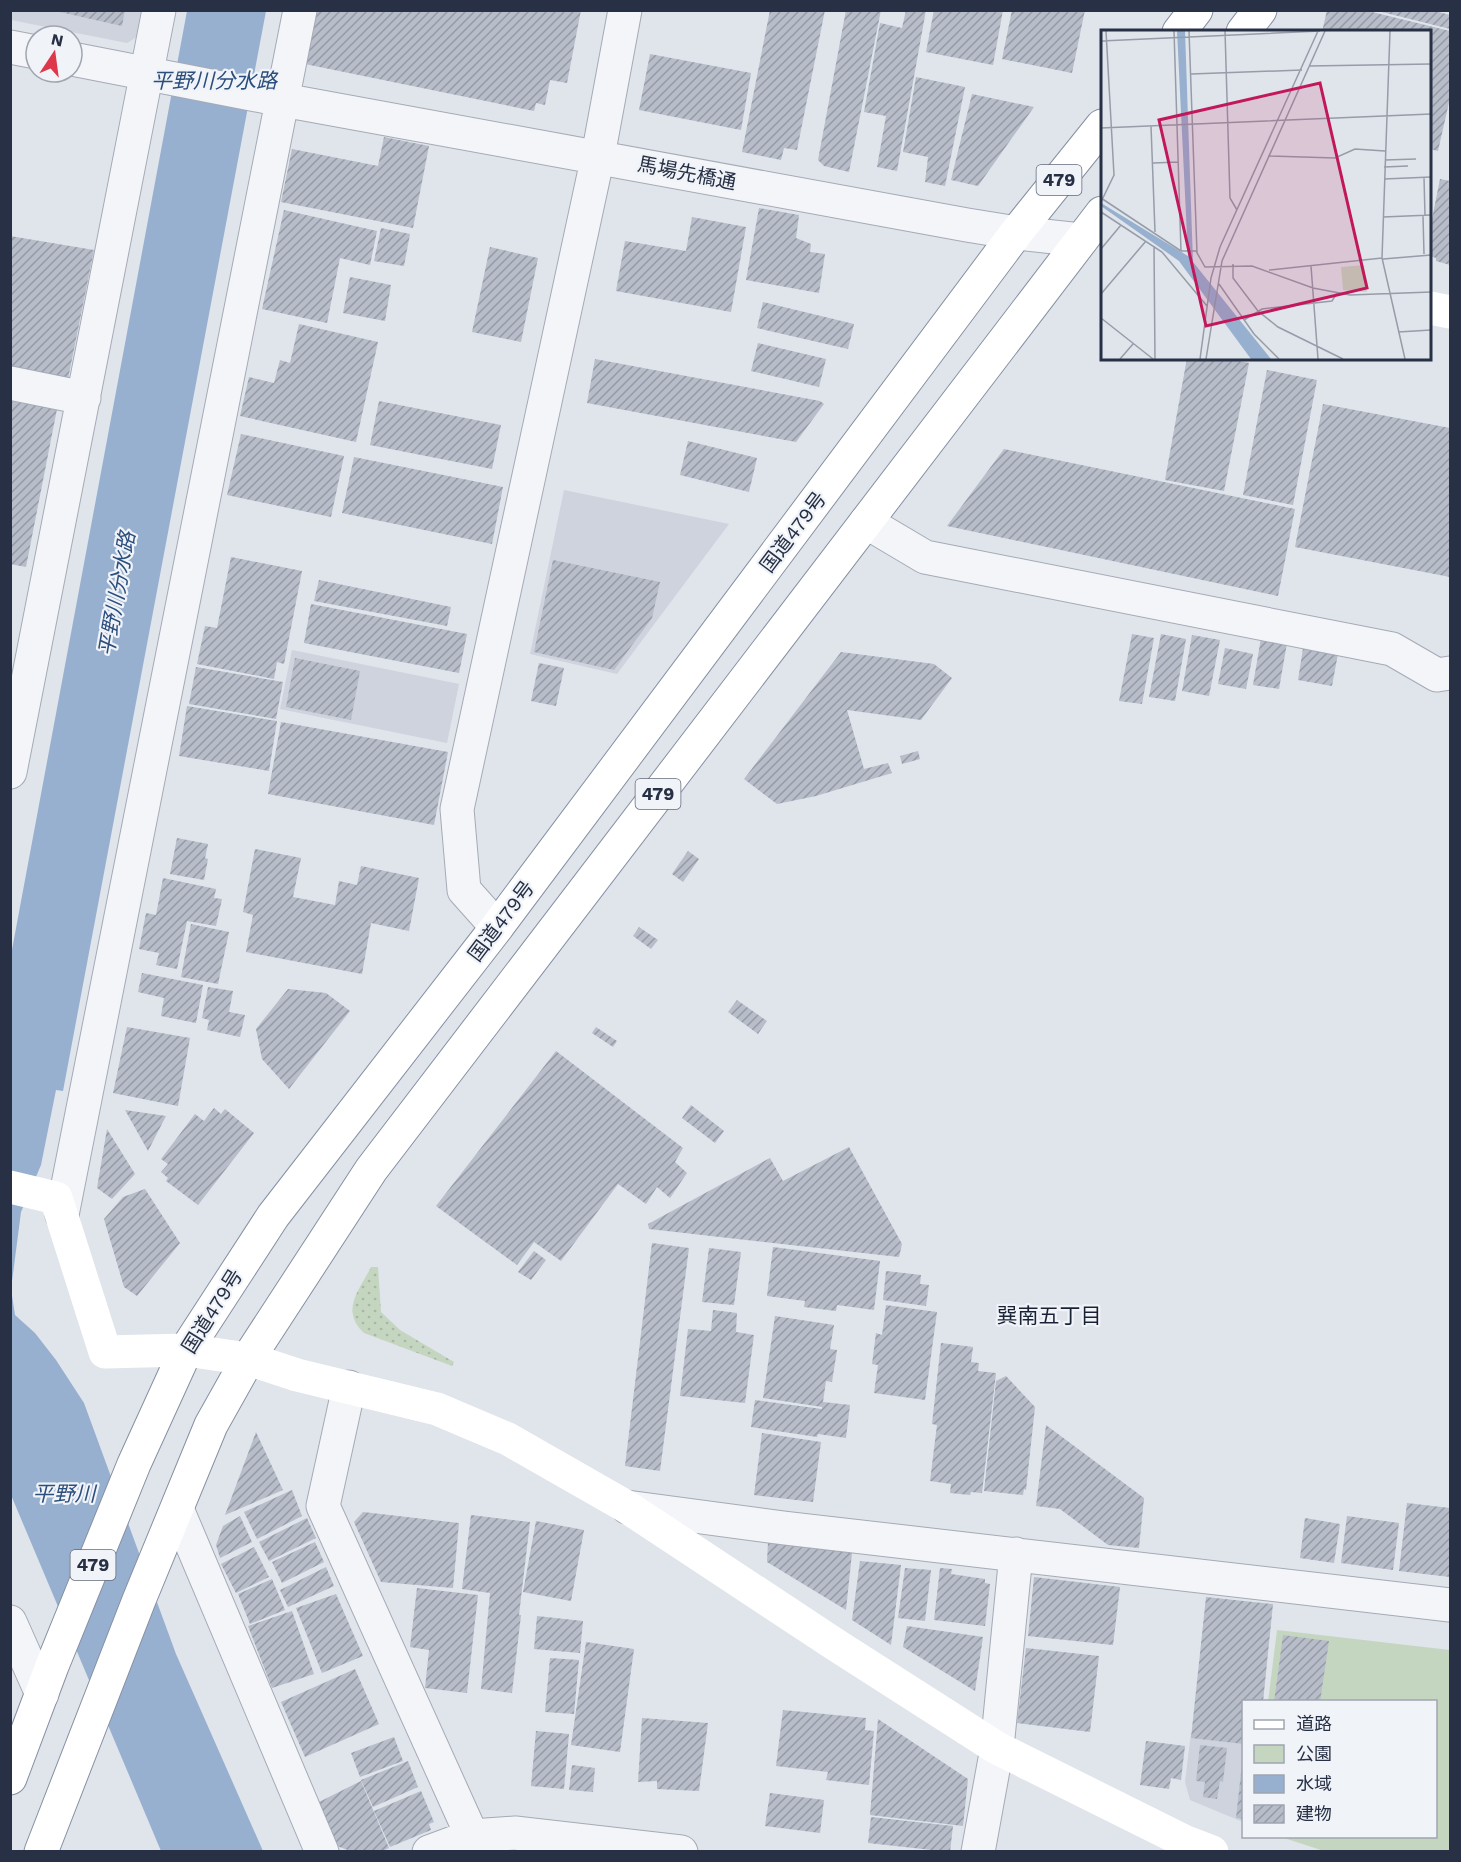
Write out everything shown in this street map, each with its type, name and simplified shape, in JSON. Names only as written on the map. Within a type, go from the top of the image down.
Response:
[{"type":"main road","points":[[1181,30],[1196,10]]},
{"type":"main road","points":[[1245,30],[1260,10]]},
{"type":"main road","name":"国道479号","points":[[10,1778],[134,1464],[186,1350],[273,1215],[497,927],[1016,233],[1101,127]]},
{"type":"main road","name":"479","points":[[41,1851],[211,1425],[248,1359],[371,1170],[866,522],[1092,242],[1101,216]]},
{"type":"main road","points":[[1431,308],[1450,312]]},
{"type":"main road","points":[[10,1187],[59,1206],[105,1352],[186,1350],[248,1359],[297,1375],[437,1409],[508,1439],[627,1507],[836,1645],[998,1748],[1192,1848]]},
{"type":"street","points":[[10,772],[159,10]]},
{"type":"street","points":[[59,1206],[278,99],[300,10]]},
{"type":"street","points":[[497,927],[464,890],[457,809],[598,156],[625,10]]},
{"type":"street","points":[[84,61],[147,73]]},
{"type":"street","name":"馬場先橋通","points":[[147,73],[278,99],[1016,233],[1092,242]]},
{"type":"street","points":[[10,383],[84,398]]},
{"type":"street","points":[[866,522],[925,557],[1392,649],[1437,675],[1450,673]]},
{"type":"street","points":[[349,1387],[323,1506],[478,1844]]},
{"type":"street","points":[[627,1507],[784,1528],[1450,1605]]},
{"type":"street","points":[[177,1509],[322,1851]]},
{"type":"street","points":[[978,1851],[998,1748],[1016,1554]]},
{"type":"street","points":[[10,1622],[47,1680]]},
{"type":"street","points":[[429,1851],[478,1844],[515,1833],[681,1851]]},
{"type":"shaded area","points":[[10,11],[146,11],[142,34],[127,43],[84,34],[84,24],[31,24],[11,20]]},
{"type":"shaded area","points":[[564,490],[729,524],[617,674],[530,654]]},
{"type":"shaded area","points":[[292,650],[459,684],[447,743],[280,709]]},
{"type":"shaded area","points":[[1191,1733],[1242,1741],[1242,1822],[1190,1800],[1185,1782]]},
{"type":"green space","points":[[371,1267],[378,1267],[381,1312],[400,1330],[454,1362],[452,1366],[364,1333],[357,1325],[353,1316],[354,1300]]},
{"type":"green space","points":[[1277,1630],[1450,1650],[1450,1851],[1324,1851],[1284,1838],[1437,1838],[1437,1700],[1268,1700]]},
{"type":"water","name":"平野川分水路","points":[[187,11],[266,11],[63,1091],[56,1090],[41,1165],[21,1212],[11,1289],[11,955]]},
{"type":"water","name":"平野川","points":[[11,1289],[15,1315],[35,1333],[84,1403],[176,1654],[263,1851],[161,1851],[11,1495]]},
{"type":"building","points":[[51,10],[125,10],[122,26]]},
{"type":"building","points":[[315,10],[581,10],[567,83],[550,80],[545,105],[536,103],[534,111],[305,64]]},
{"type":"building","points":[[770,10],[825,10],[797,150],[784,148],[781,160],[742,152]]},
{"type":"building","points":[[846,10],[881,10],[849,172],[824,166],[818,160]]},
{"type":"building","points":[[906,10],[926,10],[897,171],[877,167],[886,116],[864,112],[880,23],[902,28]]},
{"type":"building","points":[[934,10],[1003,10],[993,65],[926,52]]},
{"type":"building","points":[[1012,10],[1085,10],[1072,73],[1002,59]]},
{"type":"building","points":[[1327,10],[1364,10],[1450,31],[1450,98],[1438,151],[1431,149],[1431,30],[1322,30]]},
{"type":"building","points":[[1374,10],[1431,10],[1450,15],[1450,29]]},
{"type":"building","points":[[650,54],[751,73],[741,130],[639,110]]},
{"type":"building","points":[[916,77],[965,87],[945,186],[925,182],[928,157],[903,152]]},
{"type":"building","points":[[972,94],[1034,107],[978,186],[951,180]]},
{"type":"building","points":[[384,137],[429,146],[413,228],[281,202],[292,149],[378,166]]},
{"type":"building","points":[[1440,179],[1450,181],[1450,265],[1436,261],[1436,258],[1431,256],[1431,224]]},
{"type":"building","points":[[759,208],[799,215],[796,238],[811,244],[810,252],[825,254],[819,293],[746,280]]},
{"type":"building","points":[[284,210],[377,231],[370,265],[340,258],[327,323],[262,309]]},
{"type":"building","points":[[692,217],[746,227],[731,312],[616,291],[625,241],[686,251]]},
{"type":"building","points":[[381,228],[410,234],[404,266],[374,261]]},
{"type":"building","points":[[10,236],[94,250],[67,384],[10,373]]},
{"type":"building","points":[[490,247],[538,258],[521,342],[472,332]]},
{"type":"building","points":[[350,277],[391,285],[385,321],[343,313]]},
{"type":"building","points":[[763,302],[854,324],[848,349],[757,328]]},
{"type":"building","points":[[299,324],[378,342],[356,442],[240,416],[249,377],[274,383],[280,360],[290,363]]},
{"type":"building","points":[[758,343],[826,359],[819,387],[751,371]]},
{"type":"building","points":[[595,359],[820,401],[824,404],[796,442],[587,403]]},
{"type":"building","points":[[1187,360],[1234,360],[1249,363],[1224,491],[1165,480]]},
{"type":"building","points":[[1267,370],[1317,380],[1293,505],[1243,495]]},
{"type":"building","points":[[10,401],[57,409],[26,567],[10,564]]},
{"type":"building","points":[[379,401],[501,425],[492,469],[370,445]]},
{"type":"building","points":[[1323,404],[1450,428],[1450,577],[1295,547]]},
{"type":"building","points":[[241,434],[344,456],[331,517],[227,495]]},
{"type":"building","points":[[688,441],[757,458],[749,492],[680,475]]},
{"type":"building","points":[[1004,449],[1295,509],[1278,596],[947,526]]},
{"type":"building","points":[[354,457],[503,487],[492,544],[342,513]]},
{"type":"building","points":[[231,557],[302,571],[284,664],[277,662],[274,679],[197,664],[205,626],[217,628]]},
{"type":"building","points":[[553,560],[660,582],[652,618],[614,670],[534,652]]},
{"type":"building","points":[[319,580],[451,607],[447,626],[314,601]]},
{"type":"building","points":[[311,604],[467,634],[459,673],[304,643]]},
{"type":"building","points":[[1132,634],[1154,638],[1142,704],[1119,701]]},
{"type":"building","points":[[1161,634],[1186,639],[1175,701],[1149,697]]},
{"type":"building","points":[[1192,635],[1220,640],[1209,696],[1182,691]]},
{"type":"building","points":[[1261,638],[1287,643],[1279,689],[1253,685]]},
{"type":"building","points":[[1304,642],[1339,648],[1332,686],[1298,680]]},
{"type":"building","points":[[1225,648],[1253,654],[1246,689],[1218,684]]},
{"type":"building","points":[[841,652],[934,664],[952,678],[921,720],[847,710],[864,769],[888,763],[892,773],[816,796],[777,804],[744,779]]},
{"type":"building","points":[[295,658],[360,671],[351,720],[286,707]]},
{"type":"building","points":[[539,663],[564,668],[556,706],[531,701]]},
{"type":"building","points":[[196,667],[283,682],[276,719],[189,704]]},
{"type":"building","points":[[187,706],[277,721],[269,771],[179,756]]},
{"type":"building","points":[[281,722],[448,752],[434,825],[268,794]]},
{"type":"building","points":[[918,751],[920,759],[902,764],[900,756]]},
{"type":"building","points":[[177,838],[208,844],[204,880],[170,874]]},
{"type":"building","points":[[255,849],[301,858],[293,897],[335,905],[339,881],[357,885],[361,866],[419,878],[409,931],[371,923],[362,974],[246,952],[253,915],[243,912]]},
{"type":"building","points":[[688,851],[699,859],[683,882],[672,874]]},
{"type":"building","points":[[163,878],[216,889],[214,898],[222,899],[216,926],[187,921],[177,969],[156,965],[159,953],[139,949],[146,913],[156,915]]},
{"type":"building","points":[[191,924],[229,932],[218,984],[181,977]]},
{"type":"building","points":[[639,927],[658,940],[651,949],[633,936]]},
{"type":"building","points":[[142,973],[203,985],[196,1023],[161,1016],[164,998],[138,992]]},
{"type":"building","points":[[208,987],[233,991],[229,1012],[245,1015],[240,1037],[207,1030],[209,1020],[202,1018]]},
{"type":"building","points":[[288,989],[326,993],[350,1011],[289,1089],[262,1059],[256,1029]]},
{"type":"building","points":[[737,1000],[767,1021],[758,1034],[728,1012]]},
{"type":"building","points":[[127,1027],[190,1038],[178,1106],[113,1093]]},
{"type":"building","points":[[596,1027],[617,1041],[613,1047],[592,1033]]},
{"type":"building","points":[[556,1051],[683,1148],[675,1162],[687,1173],[670,1198],[657,1187],[646,1204],[618,1184],[561,1261],[534,1242],[517,1265],[436,1206]]},
{"type":"building","points":[[691,1105],[724,1131],[715,1143],[682,1118]]},
{"type":"building","points":[[214,1108],[221,1114],[225,1109],[254,1133],[198,1205],[166,1181],[168,1178],[161,1172],[168,1164],[161,1159],[195,1114],[204,1121]]},
{"type":"building","points":[[125,1110],[166,1116],[148,1151]]},
{"type":"building","points":[[107,1129],[135,1174],[112,1199],[97,1188]]},
{"type":"building","points":[[849,1147],[902,1244],[899,1257],[649,1229],[648,1224],[770,1158],[783,1181]]},
{"type":"building","points":[[145,1189],[180,1243],[137,1296],[124,1287],[104,1219],[123,1197]]},
{"type":"building","points":[[652,1243],[689,1248],[660,1471],[625,1466]]},
{"type":"building","points":[[773,1247],[880,1261],[874,1310],[837,1305],[836,1311],[804,1307],[805,1301],[767,1296]]},
{"type":"building","points":[[709,1248],[741,1252],[734,1305],[702,1302]]},
{"type":"building","points":[[534,1251],[546,1260],[531,1280],[518,1272]]},
{"type":"building","points":[[886,1271],[921,1275],[920,1284],[929,1285],[926,1306],[883,1300]]},
{"type":"building","points":[[886,1305],[937,1312],[925,1400],[874,1393],[878,1365],[872,1364],[876,1333],[882,1335]]},
{"type":"building","points":[[713,1310],[737,1313],[736,1332],[754,1335],[745,1403],[680,1396],[688,1329],[711,1331]]},
{"type":"building","points":[[775,1316],[834,1325],[830,1349],[837,1350],[832,1382],[826,1381],[823,1402],[850,1405],[846,1438],[818,1434],[817,1437],[751,1427],[755,1400],[822,1409],[822,1407],[763,1398]]},
{"type":"building","points":[[941,1343],[973,1347],[971,1362],[979,1363],[978,1371],[996,1373],[982,1493],[971,1492],[970,1495],[950,1493],[951,1484],[930,1481],[937,1425],[932,1424]]},
{"type":"building","points":[[1006,1376],[1035,1407],[1026,1490],[1024,1489],[1023,1495],[984,1491],[996,1381]]},
{"type":"building","points":[[1046,1425],[1144,1498],[1139,1548],[1108,1545],[1060,1509],[1036,1506]]},
{"type":"building","points":[[256,1432],[283,1490],[225,1515]]},
{"type":"building","points":[[762,1433],[821,1442],[813,1502],[754,1495]]},
{"type":"building","points":[[292,1490],[302,1516],[257,1539],[244,1512]]},
{"type":"building","points":[[1407,1503],[1450,1508],[1450,1577],[1399,1571]]},
{"type":"building","points":[[363,1512],[459,1523],[453,1588],[381,1582],[354,1522]]},
{"type":"building","points":[[471,1515],[530,1522],[512,1693],[481,1689],[490,1593],[462,1589]]},
{"type":"building","points":[[240,1516],[252,1542],[220,1558],[216,1545],[223,1526]]},
{"type":"building","points":[[1347,1516],[1399,1523],[1393,1570],[1341,1563]]},
{"type":"building","points":[[307,1518],[316,1538],[269,1561],[259,1542]]},
{"type":"building","points":[[1305,1518],[1340,1524],[1334,1563],[1300,1558]]},
{"type":"building","points":[[536,1521],[584,1530],[571,1601],[523,1592]]},
{"type":"building","points":[[315,1542],[324,1562],[282,1583],[272,1562]]},
{"type":"building","points":[[768,1542],[852,1553],[846,1610],[767,1562]]},
{"type":"building","points":[[254,1547],[269,1577],[236,1593],[221,1564]]},
{"type":"building","points":[[860,1561],[901,1565],[891,1645],[852,1620]]},
{"type":"building","points":[[326,1567],[334,1586],[288,1607],[280,1590]]},
{"type":"building","points":[[905,1568],[931,1570],[925,1621],[898,1618]]},
{"type":"building","points":[[940,1568],[952,1569],[951,1574],[985,1579],[985,1583],[990,1584],[985,1626],[934,1620]]},
{"type":"building","points":[[1034,1577],[1120,1587],[1113,1645],[1028,1636]]},
{"type":"building","points":[[272,1579],[285,1610],[250,1624],[238,1594]]},
{"type":"building","points":[[417,1588],[478,1595],[467,1693],[425,1688],[429,1650],[410,1647]]},
{"type":"building","points":[[336,1594],[363,1656],[322,1673],[296,1608]]},
{"type":"building","points":[[1206,1597],[1273,1604],[1263,1700],[1242,1700],[1242,1744],[1191,1738]]},
{"type":"building","points":[[292,1611],[314,1674],[272,1688],[248,1626]]},
{"type":"building","points":[[537,1616],[583,1621],[580,1653],[534,1649]]},
{"type":"building","points":[[907,1626],[983,1637],[975,1691],[903,1647]]},
{"type":"building","points":[[1283,1635],[1329,1641],[1320,1700],[1274,1700]]},
{"type":"building","points":[[586,1642],[634,1649],[620,1752],[571,1745]]},
{"type":"building","points":[[1026,1648],[1099,1656],[1090,1732],[1017,1723]]},
{"type":"building","points":[[550,1658],[579,1660],[574,1714],[545,1712]]},
{"type":"building","points":[[355,1669],[379,1724],[305,1757],[281,1702]]},
{"type":"building","points":[[783,1710],[866,1718],[865,1730],[874,1731],[869,1785],[826,1780],[828,1772],[776,1766]]},
{"type":"building","points":[[642,1718],[708,1723],[699,1791],[657,1789],[657,1781],[638,1782]]},
{"type":"building","points":[[878,1719],[968,1779],[963,1826],[870,1815]]},
{"type":"building","points":[[536,1731],[569,1734],[564,1789],[531,1786]]},
{"type":"building","points":[[394,1737],[403,1761],[360,1777],[351,1753]]},
{"type":"building","points":[[1146,1741],[1185,1746],[1181,1780],[1171,1778],[1169,1789],[1140,1785]]},
{"type":"building","points":[[1200,1745],[1227,1748],[1223,1782],[1220,1781],[1217,1799],[1203,1797],[1205,1782],[1196,1781]]},
{"type":"building","points":[[408,1761],[418,1787],[373,1807],[361,1780]]},
{"type":"building","points":[[1242,1764],[1242,1819],[1236,1818]]},
{"type":"building","points":[[572,1765],[595,1768],[593,1792],[569,1790]]},
{"type":"building","points":[[361,1781],[389,1848],[380,1852],[353,1852],[337,1846],[319,1802]]},
{"type":"building","points":[[421,1791],[434,1822],[429,1824],[431,1830],[390,1847],[374,1811]]},
{"type":"building","points":[[770,1793],[824,1800],[820,1833],[765,1826]]},
{"type":"building","points":[[871,1817],[953,1826],[950,1852],[868,1843]]},
{"type":"district","name":"巽南五丁目","points":[[1049,1316]]}]
